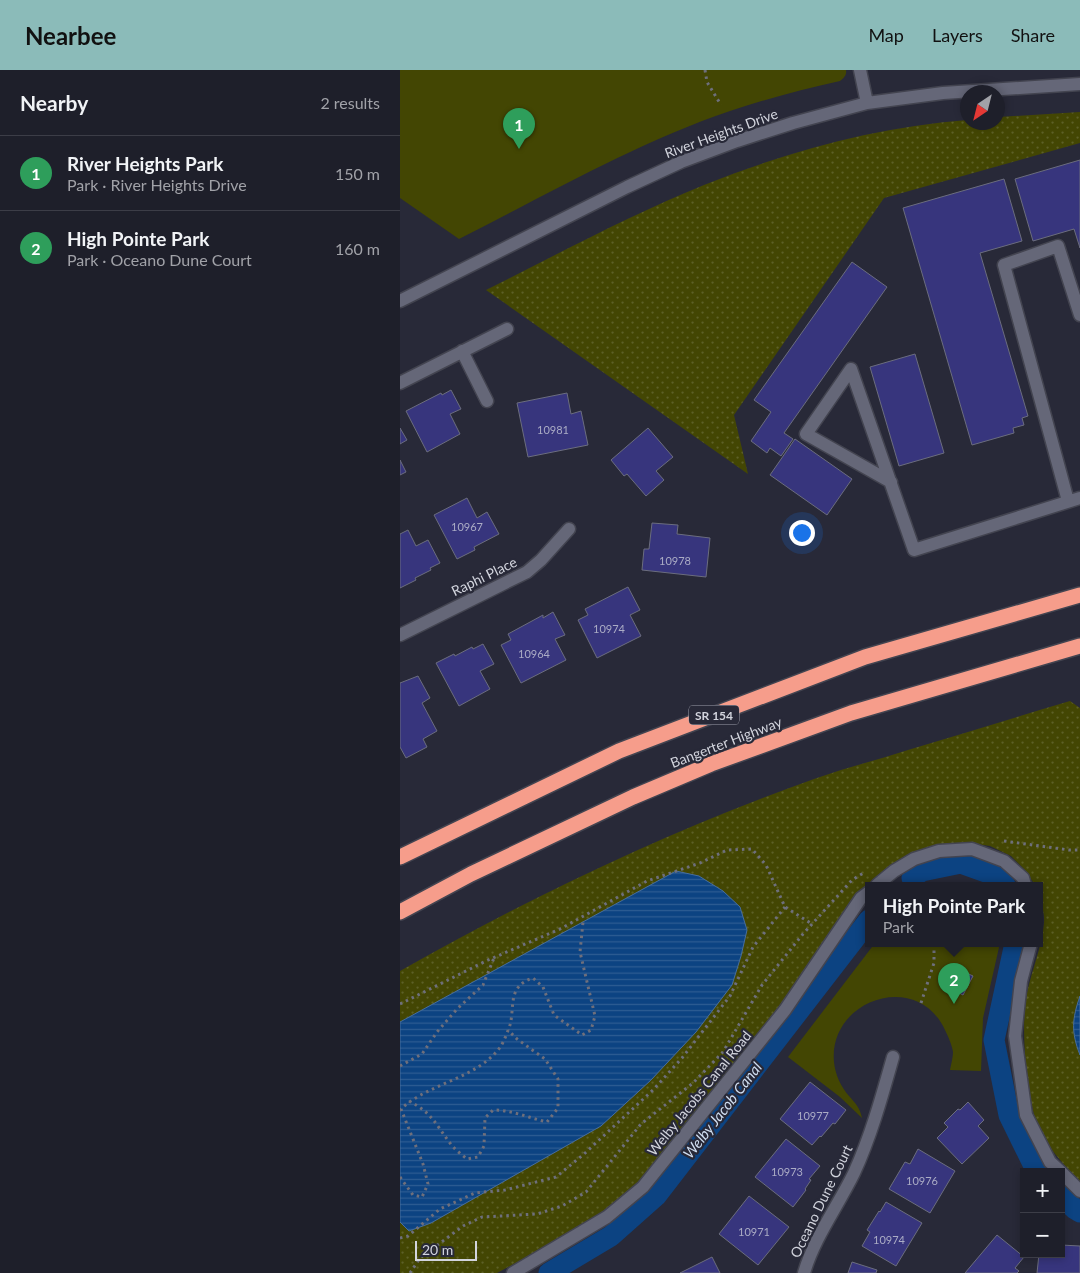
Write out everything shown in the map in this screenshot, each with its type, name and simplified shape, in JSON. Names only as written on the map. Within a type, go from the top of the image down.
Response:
[{"type":"highway","name":"SR 154","points":[[400,857],[619,751],[864,657],[1080,595]]},
{"type":"highway","name":"Bangerter Highway","points":[[400,912],[471,874],[624,801],[711,764],[850,713],[1080,646]]},
{"type":"street","points":[[860,70],[867,103]]},
{"type":"street","name":"River Heights Drive","points":[[400,301],[627,187],[681,162],[793,123],[867,103],[943,93],[1080,84]]},
{"type":"street","points":[[891,482],[806,434],[851,369],[879,447],[891,482],[914,550],[1074,500],[1004,265],[1058,246],[1080,315]]},
{"type":"street","points":[[400,382],[507,329]]},
{"type":"street","points":[[462,351],[487,401]]},
{"type":"street","name":"Raphi Place","points":[[400,634],[527,572],[541,560],[569,529]]},
{"type":"street","points":[[881,882],[914,859],[939,850],[972,849],[1004,861],[1023,878],[1024,882]]},
{"type":"street","name":"Welby Jacobs Canal Road","points":[[513,1273],[606,1218],[643,1187],[785,1010],[861,898],[865,895]]},
{"type":"street","points":[[1030,947],[1021,981],[1016,1036],[1026,1115],[1050,1162],[1057,1168]]},
{"type":"street","name":"Oceano Dune Court","points":[[804,1273],[818,1240],[855,1171],[874,1122],[893,1057]]},
{"type":"street","points":[[1065,1176],[1080,1191]]},
{"type":"path","points":[[705,70],[707,82],[721,105]]},
{"type":"path","points":[[1001,841],[1080,850]]},
{"type":"path","points":[[400,1004],[495,957],[560,929],[647,881],[700,863],[727,850],[752,848],[766,865],[785,907],[812,924]]},
{"type":"path","points":[[410,1273],[420,1258],[463,1226],[482,1217],[537,1214],[562,1206],[586,1192],[641,1124],[693,1083],[723,1052],[762,985],[812,924],[852,880],[873,868]]},
{"type":"path","points":[[400,1238],[408,1236],[430,1217],[449,1205],[475,1193],[505,1190],[556,1177],[584,1154],[653,1090],[682,1058],[730,996],[752,947],[785,907]]},
{"type":"path","points":[[400,1177],[412,1195],[422,1197],[428,1184],[423,1164],[401,1109],[409,1101],[452,1081],[482,1064],[501,1046],[510,1025],[512,1002],[517,990],[526,980],[533,978],[543,987],[554,1015],[582,1035],[591,1030],[595,1016],[580,952],[583,922]]},
{"type":"path","points":[[921,1003],[934,963],[934,947]]},
{"type":"path","points":[[400,1066],[422,1054],[437,1032],[457,1009],[483,986],[495,957]]},
{"type":"path","points":[[409,1101],[421,1107],[431,1116],[451,1145],[467,1158],[478,1157],[484,1146],[485,1118],[493,1110],[506,1110],[547,1122],[558,1108],[558,1079],[545,1059],[517,1039],[508,1030]]},
{"type":"shaded area","points":[[400,70],[846,70],[846,72],[840,81],[785,94],[730,111],[661,138],[593,170],[459,239],[400,198]]},
{"type":"shaded area","points":[[1080,112],[1080,143],[884,198],[734,415],[748,474],[486,290],[649,209],[704,185],[768,161],[834,142],[933,123],[960,121],[960,130],[1005,130],[1005,117]]},
{"type":"shaded area","points":[[1070,701],[1080,708],[1080,1182],[1064,1165],[1042,1135],[1036,1122],[1028,1086],[1024,1044],[1025,1007],[1039,947],[1043,947],[1043,882],[1033,882],[1025,870],[1011,856],[990,846],[949,843],[925,850],[884,870],[871,882],[865,882],[865,888],[783,1005],[642,1181],[618,1203],[572,1233],[497,1273],[400,1273],[400,971],[551,891],[655,842],[826,775]]},
{"type":"shaded area","points":[[872,947],[999,947],[983,1018],[981,1071],[950,1070],[953,1052],[951,1044],[945,1030],[932,1011],[915,1001],[896,997],[877,1000],[859,1009],[845,1022],[836,1040],[834,1062],[837,1076],[860,1111],[862,1118],[840,1097],[788,1057]]},
{"type":"water","points":[[676,871],[699,876],[723,891],[740,907],[747,930],[732,985],[696,1032],[651,1080],[601,1126],[431,1223],[409,1231],[400,1222],[400,1022]]},
{"type":"water","points":[[1080,996],[1080,1055],[1075,1039],[1074,1026],[1075,1012]]},
{"type":"building","points":[[1080,160],[1080,248],[1074,229],[1033,241],[1015,179]]},
{"type":"building","points":[[1004,179],[1022,241],[980,253],[1028,416],[1022,418],[1024,425],[1013,428],[1014,433],[972,445],[903,208]]},
{"type":"building","points":[[852,262],[887,287],[784,433],[793,439],[781,456],[770,448],[767,453],[751,441],[771,412],[754,400]]},
{"type":"building","points":[[915,354],[944,453],[899,466],[870,367]]},
{"type":"building","points":[[451,390],[461,409],[450,414],[460,434],[427,452],[406,411],[441,393],[442,395]]},
{"type":"building","points":[[567,393],[571,414],[581,411],[588,445],[528,457],[517,403]]},
{"type":"building","points":[[400,428],[407,440],[400,444]]},
{"type":"building","points":[[648,428],[673,457],[656,471],[664,480],[646,496],[627,474],[624,476],[611,460]]},
{"type":"building","points":[[795,439],[852,479],[827,515],[770,475]]},
{"type":"building","points":[[400,460],[406,472],[400,475]]},
{"type":"building","points":[[467,498],[477,518],[487,512],[499,534],[474,547],[475,550],[457,559],[434,515]]},
{"type":"building","points":[[652,523],[678,525],[677,534],[710,538],[706,577],[642,570],[644,549],[649,549]]},
{"type":"building","points":[[408,530],[416,546],[428,540],[440,563],[415,578],[416,580],[400,588],[400,534]]},
{"type":"building","points":[[628,587],[640,610],[630,615],[641,636],[597,658],[578,620],[588,615],[585,609]]},
{"type":"building","points":[[553,612],[565,635],[555,639],[566,660],[521,683],[501,645],[511,640],[508,634],[543,615],[543,618]]},
{"type":"building","points":[[483,644],[494,664],[480,671],[490,689],[459,706],[436,663],[454,654],[455,656],[472,647],[473,649]]},
{"type":"building","points":[[418,676],[430,698],[422,703],[437,731],[423,739],[427,747],[406,758],[400,747],[400,683]]},
{"type":"building","points":[[952,966],[973,976],[963,995],[943,985]]},
{"type":"building","points":[[810,1082],[846,1110],[835,1124],[833,1123],[812,1145],[780,1119]]},
{"type":"building","points":[[968,1102],[984,1120],[978,1126],[989,1138],[962,1164],[937,1138],[948,1127],[944,1123]]},
{"type":"building","points":[[786,1139],[820,1166],[809,1179],[811,1180],[806,1190],[793,1207],[755,1177]]},
{"type":"building","points":[[918,1149],[955,1171],[930,1213],[889,1189],[905,1162],[910,1164]]},
{"type":"building","points":[[749,1196],[789,1227],[758,1265],[719,1234]]},
{"type":"building","points":[[886,1202],[922,1223],[896,1266],[862,1246],[870,1232],[867,1230]]},
{"type":"building","points":[[997,1235],[1020,1254],[1020,1258],[1023,1258],[1015,1268],[1019,1271],[1017,1273],[965,1273]]},
{"type":"building","points":[[1065,1245],[1080,1246],[1080,1273],[1037,1273],[1039,1258],[1065,1258]]},
{"type":"building","points":[[712,1257],[720,1273],[680,1273]]},
{"type":"building","points":[[852,1262],[877,1270],[876,1273],[848,1273]]},
{"type":"waterway","name":"Welby Jacob Canal","points":[[912,878],[922,871],[961,863],[1000,877],[1003,882]]},
{"type":"waterway","name":"Welby Jacob Canal","points":[[549,1273],[611,1236],[656,1196],[865,925]]},
{"type":"waterway","name":"Welby Jacob Canal","points":[[1014,947],[994,1040],[1009,1115],[1035,1168]]},
{"type":"waterway","name":"Welby Jacob Canal","points":[[1065,1200],[1080,1212]]},
{"type":"place","name":"River Heights Park","points":[[519,149]]},
{"type":"place","name":"High Pointe Park","points":[[954,1004]]}]
